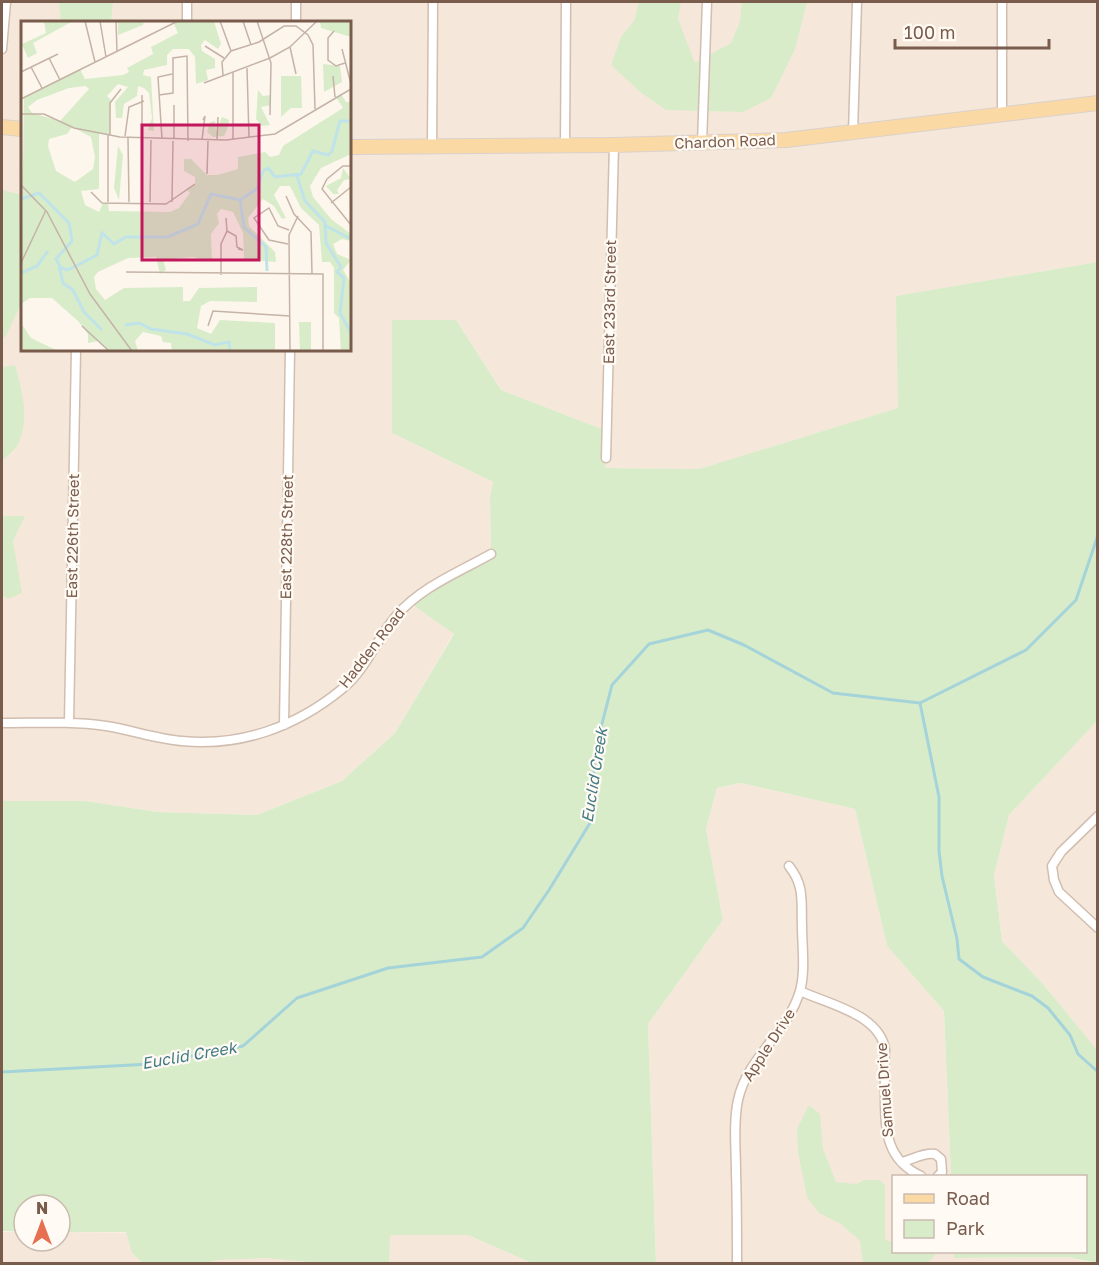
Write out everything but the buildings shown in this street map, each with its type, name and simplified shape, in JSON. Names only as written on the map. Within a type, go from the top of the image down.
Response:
[{"type":"main road","name":"Chardon Road","points":[[351,147],[614,145],[786,140],[1098,103]]},
{"type":"main road","points":[[2,127],[21,129]]},
{"type":"street","points":[[2,49],[6,2]]},
{"type":"street","points":[[187,2],[187,21]]},
{"type":"street","points":[[296,2],[296,21]]},
{"type":"street","points":[[432,147],[433,2]]},
{"type":"street","points":[[565,145],[566,2]]},
{"type":"street","points":[[702,143],[707,2]]},
{"type":"street","points":[[853,132],[856,2]]},
{"type":"street","points":[[1002,2],[1002,114]]},
{"type":"street","name":"East 233rd Street","points":[[606,458],[614,145]]},
{"type":"street","name":"East 226th Street","points":[[69,722],[76,351]]},
{"type":"street","name":"East 228th Street","points":[[284,725],[290,351]]},
{"type":"street","name":"Hadden Road","points":[[2,723],[69,722],[108,726],[184,741],[224,741],[252,737],[313,711],[345,687],[394,618],[409,602],[491,554]]},
{"type":"street","points":[[1098,816],[1061,852],[1053,866],[1054,880],[1059,892],[1098,928]]},
{"type":"street","name":"Apple Drive","points":[[737,1263],[736,1120],[741,1089],[750,1069],[789,1017],[800,992],[801,890],[798,877],[789,866]]},
{"type":"street","name":"Samuel Drive","points":[[800,992],[863,1018],[881,1035],[885,1049],[885,1128],[888,1142],[901,1162],[920,1175]]},
{"type":"street","points":[[901,1162],[926,1154],[935,1154],[942,1163],[942,1172],[939,1175]]},
{"type":"shaded area","points":[[2,2],[1097,2],[1097,262],[897,296],[899,408],[699,469],[605,468],[607,431],[501,390],[456,320],[392,433],[493,482],[490,496],[491,554],[410,602],[454,633],[395,733],[342,781],[257,815],[158,812],[85,801],[2,801]]},
{"type":"shaded area","points":[[1097,721],[1097,1050],[1043,984],[1002,941],[994,875],[1009,815]]},
{"type":"shaded area","points":[[741,783],[855,809],[887,946],[944,1011],[951,1175],[892,1175],[892,1253],[954,1253],[955,1258],[1067,1257],[1092,1263],[656,1263],[648,1024],[723,920],[706,829],[717,788]]},
{"type":"shaded area","points":[[2,1232],[12,1232],[12,1253],[72,1253],[72,1232],[468,1235],[532,1263],[2,1263]]},
{"type":"green space","points":[[59,2],[113,2],[111,21],[61,21]]},
{"type":"green space","points":[[639,2],[681,2],[678,19],[695,63],[731,43],[740,22],[742,2],[807,2],[795,49],[771,98],[743,112],[666,110],[640,92],[611,65],[621,37],[634,21]]},
{"type":"green space","points":[[2,190],[21,195],[21,304],[6,336],[2,338]]},
{"type":"green space","points":[[1097,262],[1097,721],[1009,815],[994,875],[1002,941],[1043,984],[1097,1050],[1097,1263],[1067,1257],[954,1258],[954,1253],[1087,1253],[1087,1175],[951,1175],[944,1011],[887,946],[855,809],[741,783],[717,788],[706,829],[723,920],[648,1024],[656,1263],[532,1263],[468,1235],[390,1235],[389,1263],[320,1263],[266,1258],[218,1260],[202,1264],[143,1263],[132,1253],[126,1232],[72,1232],[72,1193],[12,1193],[12,1231],[2,1231],[2,801],[85,801],[158,812],[257,815],[342,781],[395,733],[454,634],[409,602],[491,554],[490,496],[493,482],[392,433],[392,320],[456,320],[501,390],[607,431],[605,468],[699,469],[898,408],[896,296]]},
{"type":"green space","points":[[15,365],[22,394],[24,425],[17,446],[2,461],[2,367]]},
{"type":"green space","points":[[2,516],[25,516],[13,541],[22,593],[8,599],[2,595]]},
{"type":"green space","points":[[809,1105],[820,1114],[823,1149],[836,1182],[856,1184],[865,1180],[879,1180],[885,1185],[885,1239],[892,1242],[892,1253],[935,1253],[935,1256],[927,1263],[863,1263],[860,1241],[841,1224],[819,1213],[807,1197],[798,1152],[797,1129]]},
{"type":"waterway","name":"Euclid Creek","points":[[2,1072],[150,1064],[243,1046],[297,998],[388,968],[482,957],[523,928],[590,823],[596,747],[612,685],[649,644],[708,630],[744,645],[833,693],[920,703],[1026,650],[1076,600],[1098,535]]},
{"type":"waterway","points":[[920,703],[939,797],[939,851],[942,876],[957,939],[959,959],[983,977],[1032,996],[1048,1008],[1070,1035],[1078,1054],[1098,1072]]}]
